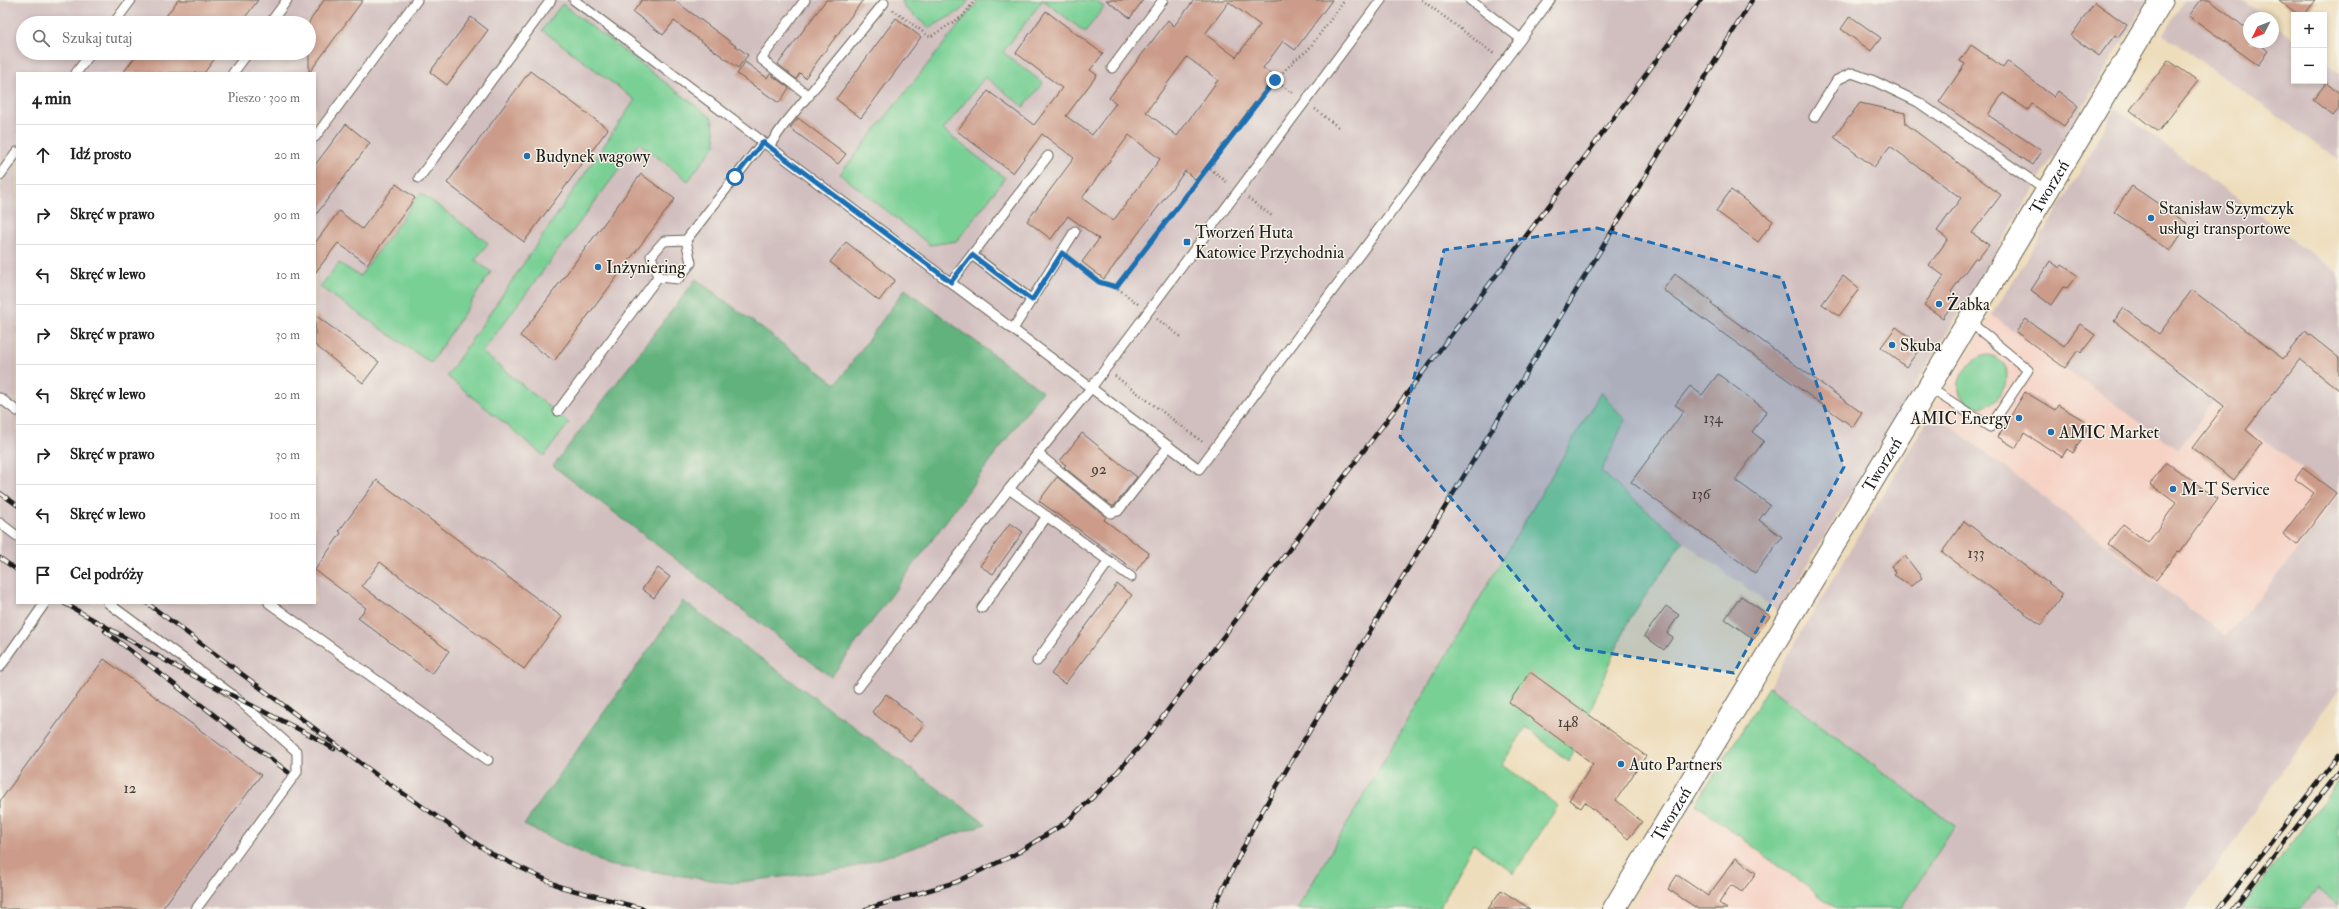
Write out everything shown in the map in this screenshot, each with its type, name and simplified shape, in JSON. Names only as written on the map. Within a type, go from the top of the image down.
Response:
[{"type":"street","name":"Tworzeń","points":[[1614,909],[1970,322],[2162,0]]},
{"type":"lane","points":[[119,16],[131,0]]},
{"type":"lane","points":[[275,16],[288,0]]},
{"type":"lane","points":[[316,136],[417,0]]},
{"type":"lane","points":[[419,178],[551,0]]},
{"type":"lane","points":[[574,0],[1199,469],[1550,0]]},
{"type":"lane","points":[[805,0],[761,59],[809,96]]},
{"type":"lane","points":[[1112,68],[1163,0]]},
{"type":"lane","points":[[858,688],[1009,489],[1091,388],[1381,0]]},
{"type":"lane","points":[[1470,0],[1521,39]]},
{"type":"lane","points":[[658,277],[651,256],[664,241],[686,240],[766,144],[809,96],[884,3]]},
{"type":"lane","points":[[77,72],[86,60]]},
{"type":"lane","points":[[234,72],[243,60]]},
{"type":"lane","points":[[1814,117],[1837,80],[1852,73],[1874,81],[1918,102],[2048,192]]},
{"type":"lane","points":[[0,175],[16,153]]},
{"type":"lane","points":[[951,282],[1048,156]]},
{"type":"lane","points":[[1012,329],[1075,231]]},
{"type":"lane","points":[[658,277],[678,279],[691,263],[686,240]]},
{"type":"lane","points":[[972,255],[1032,300]]},
{"type":"lane","points":[[558,412],[658,277]]},
{"type":"lane","points":[[1930,388],[1990,426],[2028,370],[1970,322]]},
{"type":"lane","points":[[0,398],[16,410]]},
{"type":"lane","points":[[1037,453],[1110,512],[1118,511],[1169,446]]},
{"type":"lane","points":[[1009,489],[1131,577]]},
{"type":"lane","points":[[982,608],[1047,516]]},
{"type":"lane","points":[[0,523],[16,535]]},
{"type":"lane","points":[[1037,661],[1109,561]]},
{"type":"lane","points":[[0,668],[45,604]]},
{"type":"lane","points":[[109,604],[234,696],[297,752],[297,772],[196,909]]},
{"type":"lane","points":[[270,604],[488,760]]},
{"type":"path","points":[[884,3],[930,37],[963,16],[975,0]]},
{"type":"path","points":[[1116,287],[1275,80],[1296,59],[1308,50],[1345,0]]},
{"type":"path","points":[[1422,0],[1504,62]]},
{"type":"path","points":[[1062,253],[1099,282],[1116,287],[1181,337]]},
{"type":"path","points":[[1105,369],[1214,450]]},
{"type":"highlighted area","points":[[1597,228],[1782,278],[1844,467],[1734,673],[1576,648],[1400,437],[1444,250]]},
{"type":"shaded area","points":[[0,0],[2147,0],[1779,612],[1683,541],[1601,472],[1625,420],[1600,393],[1297,909],[0,909]]},
{"type":"shaded area","points":[[2184,0],[2242,0],[2258,12],[2243,12],[2243,48],[2279,48],[2279,28],[2291,37],[2291,84],[2327,84],[2327,64],[2339,74],[2339,160],[2164,35]]},
{"type":"shaded area","points":[[2116,108],[2339,274],[2339,690],[2186,909],[1901,909],[1955,826],[1769,687],[1932,412],[2226,636],[2294,555],[2338,495],[2213,402],[2178,450],[1992,315],[2069,191]]},
{"type":"shaded area","points":[[1992,315],[2178,450],[2213,402],[2339,495],[2294,555],[2227,636],[1932,412]]},
{"type":"shaded area","points":[[1696,804],[1837,909],[1631,909]]},
{"type":"shaded area","points":[[2317,889],[2339,905],[2339,909],[2300,909]]},
{"type":"green space","points":[[902,0],[969,0],[960,11],[929,28],[904,7]]},
{"type":"green space","points":[[979,0],[1043,0],[1003,52],[1043,83],[1024,107],[985,77],[943,130],[1005,178],[957,241],[930,245],[840,174]]},
{"type":"green space","points":[[1043,0],[1095,0],[1104,7],[1085,32]]},
{"type":"green space","points":[[562,4],[712,118],[716,144],[688,181],[639,143],[482,352],[569,423],[544,456],[447,376],[635,100],[542,30]]},
{"type":"green space","points":[[421,193],[488,243],[475,260],[491,272],[431,363],[320,287],[339,263],[360,276]]},
{"type":"green space","points":[[696,279],[836,384],[905,289],[1042,391],[831,677],[553,466]]},
{"type":"green space","points":[[1988,355],[1999,359],[2005,366],[2007,374],[2006,383],[2002,392],[1988,405],[1980,407],[1968,404],[1962,398],[1959,391],[1960,378],[1971,363],[1982,356]]},
{"type":"green space","points":[[1601,392],[1625,420],[1601,472],[1683,541],[1627,623],[1569,762],[1526,727],[1502,764],[1558,806],[1514,873],[1473,844],[1439,909],[1297,909]]},
{"type":"green space","points":[[683,601],[986,824],[847,869],[731,883],[608,865],[524,825]]},
{"type":"green space","points":[[1769,687],[1955,826],[1901,909],[1837,909],[1696,804]]},
{"type":"green space","points":[[2339,781],[2339,905],[2317,889],[2300,909],[2240,909]]},
{"type":"building","points":[[178,0],[258,0],[246,16],[166,16]]},
{"type":"building","points":[[324,0],[363,0],[309,72],[309,60],[316,60],[316,16],[313,16]]},
{"type":"building","points":[[642,0],[674,0],[748,55],[738,68],[674,21],[663,35],[633,12]]},
{"type":"building","points":[[826,0],[863,0],[805,78],[800,73],[796,79],[778,64]]},
{"type":"building","points":[[1106,0],[1143,0],[1130,18]]},
{"type":"building","points":[[1194,0],[1332,0],[1295,50],[1283,41],[1263,68],[1275,76],[1196,180],[1185,171],[1104,279],[1082,262],[1099,239],[1068,216],[1051,239],[1027,221],[1074,158],[1042,134],[1013,173],[957,131],[988,91],[1034,125],[1062,88],[1016,53],[1046,11],[1103,54],[1090,70],[1097,75],[1066,116],[1092,135],[1116,103],[1109,98],[1168,20],[1174,26]],"holes":[[[1229,2],[1260,25],[1236,57],[1205,34]],[[1187,57],[1218,80],[1177,136],[1146,112]],[[1129,135],[1160,159],[1113,221],[1082,198]]]},
{"type":"building","points":[[2201,0],[2209,0],[2243,26],[2243,48],[2264,48],[2268,51],[2258,65],[2189,16]]},
{"type":"building","points":[[2279,0],[2316,0],[2306,12],[2295,12]]},
{"type":"building","points":[[2095,2],[2127,25],[2118,37],[2115,35],[2099,56],[2071,36]]},
{"type":"building","points":[[1850,16],[1881,38],[1871,51],[1841,29]]},
{"type":"building","points":[[471,17],[488,30],[447,85],[430,72]]},
{"type":"building","points":[[896,18],[921,37],[861,118],[836,99]]},
{"type":"building","points":[[1971,45],[2003,67],[2007,61],[2054,97],[2058,91],[2078,106],[2064,126],[2032,104],[2028,110],[2003,93],[1988,115],[2042,151],[2033,165],[1939,102],[1965,64],[1960,61]]},
{"type":"building","points":[[133,60],[214,60],[205,72],[124,72]]},
{"type":"building","points":[[2168,60],[2198,81],[2158,132],[2130,110]]},
{"type":"building","points":[[745,62],[767,78],[770,74],[789,88],[779,103],[737,74]]},
{"type":"building","name":"Budynek wagowy","points":[[530,71],[608,129],[524,242],[447,183]]},
{"type":"building","points":[[2327,84],[2339,93],[2339,109],[2333,116],[2313,100]]},
{"type":"building","points":[[1860,103],[1905,113],[1906,124],[2001,195],[1972,233],[1989,245],[1977,260],[1975,258],[1951,292],[1957,297],[1943,318],[1924,305],[1944,276],[1929,265],[1948,239],[1937,231],[1961,198],[1890,146],[1874,167],[1834,137]]},
{"type":"building","points":[[798,118],[846,154],[838,164],[790,128]]},
{"type":"building","points":[[346,124],[370,143],[316,215],[316,164]]},
{"type":"building","name":"Inżyniering","points":[[641,174],[675,199],[554,361],[520,336]]},
{"type":"building","points":[[396,184],[415,198],[367,264],[338,243],[316,272],[316,242],[339,211],[362,229]]},
{"type":"building","name":"Stanisław Szymczyk usługi transportowe","points":[[2132,186],[2188,224],[2170,251],[2114,212]]},
{"type":"building","points":[[1731,190],[1773,221],[1758,242],[1716,211]]},
{"type":"building","points":[[846,242],[895,280],[879,301],[830,262]]},
{"type":"building","points":[[2050,261],[2060,268],[2062,265],[2077,275],[2067,288],[2063,287],[2051,305],[2031,290]]},
{"type":"building","points":[[1675,274],[1712,302],[1711,304],[1862,413],[1853,427],[1663,290]]},
{"type":"building","points":[[1843,276],[1859,289],[1839,316],[1822,304]]},
{"type":"building","points":[[2192,290],[2283,359],[2305,331],[2339,358],[2339,390],[2300,359],[2246,430],[2262,443],[2234,480],[2192,448],[2224,406],[2114,321],[2124,308],[2159,334]]},
{"type":"building","points":[[316,316],[379,362],[363,383],[316,346]]},
{"type":"building","points":[[2026,319],[2064,346],[2080,324],[2095,335],[2081,353],[2078,350],[2065,368],[2016,332]]},
{"type":"building","points":[[1896,327],[1922,346],[1906,367],[1881,347]]},
{"type":"building","points":[[1718,374],[1767,411],[1752,432],[1764,441],[1735,480],[1770,505],[1759,520],[1782,537],[1755,573],[1631,482],[1684,411],[1675,405],[1690,386],[1702,395]]},
{"type":"building","points":[[2025,392],[2055,410],[2058,405],[2085,421],[2082,425],[2088,428],[2073,453],[2067,449],[2062,457],[2024,433],[2016,448],[1998,437]]},
{"type":"building","points":[[1082,433],[1137,477],[1114,506],[1112,506],[1064,467],[1066,465],[1060,461]]},
{"type":"building","points":[[2166,462],[2218,499],[2180,552],[2178,551],[2156,580],[2108,544],[2123,524],[2148,543],[2176,503],[2150,484]]},
{"type":"building","points":[[2303,468],[2336,493],[2297,545],[2283,534],[2314,493],[2295,479]]},
{"type":"building","points":[[1057,477],[1106,517],[1104,520],[1149,553],[1136,571],[1039,501]]},
{"type":"building","points":[[377,480],[562,617],[524,669],[380,562],[362,586],[449,651],[432,674],[358,618],[366,608],[316,571],[341,533],[339,531]]},
{"type":"building","points":[[1964,521],[2063,594],[2041,625],[1942,552]]},
{"type":"building","points":[[1010,523],[1023,532],[993,574],[980,566]]},
{"type":"building","points":[[1905,556],[1922,578],[1911,586],[1894,575],[1896,573],[1891,566]]},
{"type":"building","points":[[658,568],[670,577],[654,598],[642,589]]},
{"type":"building","points":[[1117,584],[1132,595],[1065,684],[1051,674]]},
{"type":"building","points":[[1741,596],[1770,616],[1754,639],[1725,619]]},
{"type":"building","points":[[1666,606],[1679,615],[1667,633],[1673,637],[1664,650],[1644,636]]},
{"type":"building","points":[[104,659],[261,775],[162,909],[0,909],[0,801]]},
{"type":"building","points":[[1530,672],[1646,756],[1616,800],[1642,822],[1628,839],[1585,802],[1581,808],[1569,800],[1593,764],[1509,702]]},
{"type":"building","points":[[886,694],[924,724],[910,742],[872,712]]},
{"type":"building","points":[[1736,858],[1756,873],[1742,892],[1731,885],[1719,903],[1727,909],[1698,909],[1668,889],[1677,875],[1708,896]]},
{"type":"building","points":[[1501,890],[1530,909],[1488,909]]},
{"type":"railway","points":[[866,909],[956,882],[1014,855],[1065,823],[1105,786],[1146,739],[1550,204],[1701,0]]},
{"type":"railway","points":[[1213,909],[1257,820],[1301,745],[1752,0]]},
{"type":"railway","points":[[0,493],[16,504]]},
{"type":"railway","points":[[0,558],[16,569]]},
{"type":"railway","points":[[66,604],[184,671],[314,737],[334,749]]},
{"type":"railway","points":[[148,604],[378,776],[490,853],[561,887],[644,909]]},
{"type":"railway","points":[[105,631],[288,772]]},
{"type":"railway","points":[[2219,909],[2339,755]]},
{"type":"railway","points":[[2233,909],[2339,772]]},
{"type":"place","name":"Budynek wagowy","points":[[527,156]]},
{"type":"place","name":"Stanisław Szymczyk usługi transportowe","points":[[2151,218]]},
{"type":"place","name":"Tworzeń Huta Katowice Przychodnia","points":[[1187,242]]},
{"type":"place","name":"Inżyniering","points":[[598,267]]},
{"type":"place","name":"Żabka","points":[[1939,304]]},
{"type":"place","name":"Skuba","points":[[1892,345]]},
{"type":"place","name":"AMIC Energy","points":[[2019,418]]},
{"type":"place","name":"AMIC Market","points":[[2051,432]]},
{"type":"place","name":"M-T Service","points":[[2173,489]]},
{"type":"place","name":"Auto Partners","points":[[1621,764]]},
{"type":"route","points":[[735,177],[763,142],[951,282],[972,255],[1032,300],[1062,253],[1099,282],[1116,287],[1209,168],[1275,80]]}]
